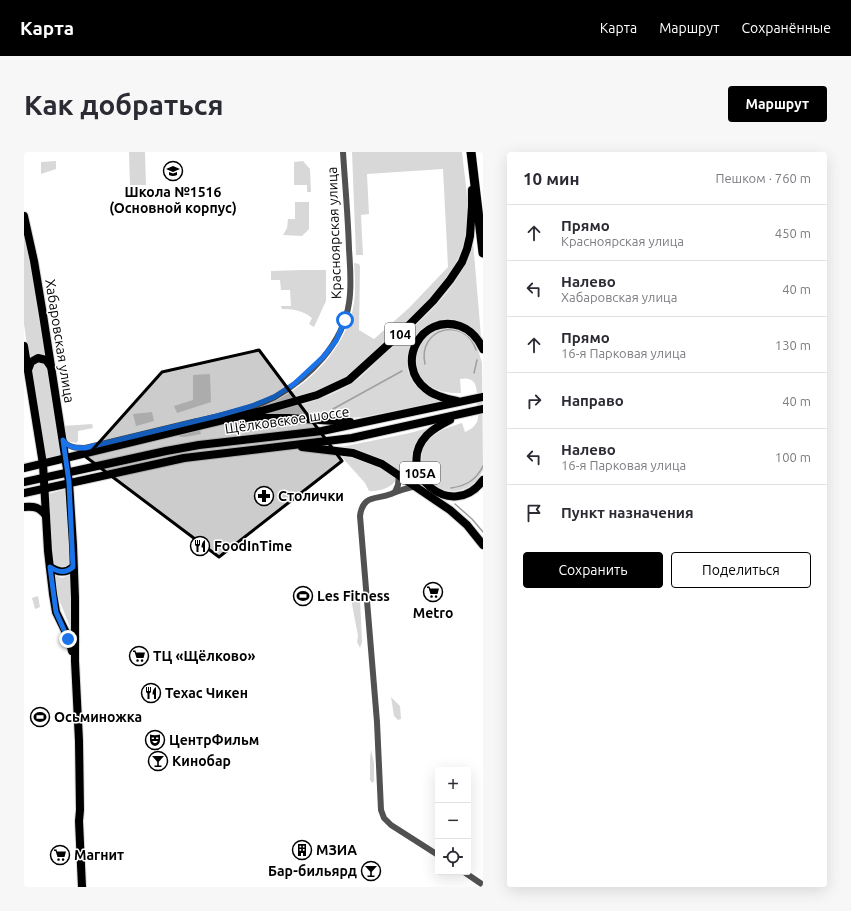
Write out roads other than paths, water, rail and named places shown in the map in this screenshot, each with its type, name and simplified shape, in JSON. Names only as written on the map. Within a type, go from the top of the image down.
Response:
[{"type":"highway","points":[[471,153],[483,253]]},
{"type":"main road","name":"104","points":[[220,421],[317,395],[349,380],[403,331],[433,301],[462,262],[467,249],[470,236],[472,206],[471,153]]},
{"type":"main road","name":"Хабаровская улица","points":[[24,216],[34,262],[68,472],[73,567],[75,661]]},
{"type":"main road","points":[[461,402],[432,393],[422,386],[413,371],[412,359],[414,347],[420,337],[429,329],[440,325],[452,324],[464,327],[473,334],[483,349]]},
{"type":"main road","points":[[24,346],[43,464],[50,567],[56,612],[68,639],[75,661],[80,741],[80,810],[78,821],[82,887]]},
{"type":"main road","points":[[28,372],[31,362],[38,358],[46,360],[52,368]]},
{"type":"main road","name":"Щёлковское шоссе","points":[[24,482],[183,448],[289,435],[363,423],[483,396]]},
{"type":"main road","name":"Щёлковское шоссе","points":[[24,493],[184,458],[352,438],[483,409]]},
{"type":"main road","name":"105A","points":[[460,414],[434,430],[423,441],[417,455],[418,470],[426,484],[432,489],[445,495],[461,495],[468,493],[475,489],[483,480]]},
{"type":"main road","points":[[24,468],[220,421],[261,418],[363,423]]},
{"type":"main road","points":[[293,445],[359,455],[382,464],[416,486],[461,520],[476,535],[483,545]]},
{"type":"main road","points":[[24,507],[31,506],[39,508],[46,516]]},
{"type":"main road","points":[[50,567],[56,571],[62,572],[73,567]]},
{"type":"street","name":"Красноярская улица","points":[[63,440],[70,446],[85,448],[245,408],[274,397],[294,384],[316,365],[336,341],[345,320],[349,303],[348,219],[343,152]]},
{"type":"street","points":[[395,492],[398,484],[398,474]]},
{"type":"street","points":[[416,486],[370,498],[360,510],[360,516],[377,722],[381,810],[384,818],[391,825],[435,853]]},
{"type":"street","points":[[468,875],[483,885]]},
{"type":"waterway","points":[[425,364],[424,352],[428,342],[443,330],[462,332],[470,339],[476,350]]},
{"type":"waterway","points":[[474,373],[477,360]]},
{"type":"waterway","points":[[333,409],[402,371]]},
{"type":"waterway","points":[[451,488],[470,482],[474,479],[483,466]]},
{"type":"waterway","points":[[455,504],[472,519],[483,532]]},
{"type":"place","name":"Школа №1516 (Основной корпус)","points":[[173,171]]},
{"type":"place","name":"Столички","points":[[264,496]]},
{"type":"place","name":"FoodInTime","points":[[200,546]]},
{"type":"place","name":"Metro","points":[[433,592]]},
{"type":"place","name":"Les Fitness","points":[[303,596]]},
{"type":"place","name":"ТЦ «Щёлково»","points":[[139,656]]},
{"type":"place","name":"Техас Чикен","points":[[151,693]]},
{"type":"place","name":"Осьминожка","points":[[40,717]]},
{"type":"place","name":"ЦентрФильм","points":[[155,740]]},
{"type":"place","name":"Кинобар","points":[[158,761]]},
{"type":"place","name":"МЗИА","points":[[302,850]]},
{"type":"place","name":"Магнит","points":[[60,855]]},
{"type":"place","name":"Бар-бильярд","points":[[371,871]]}]
